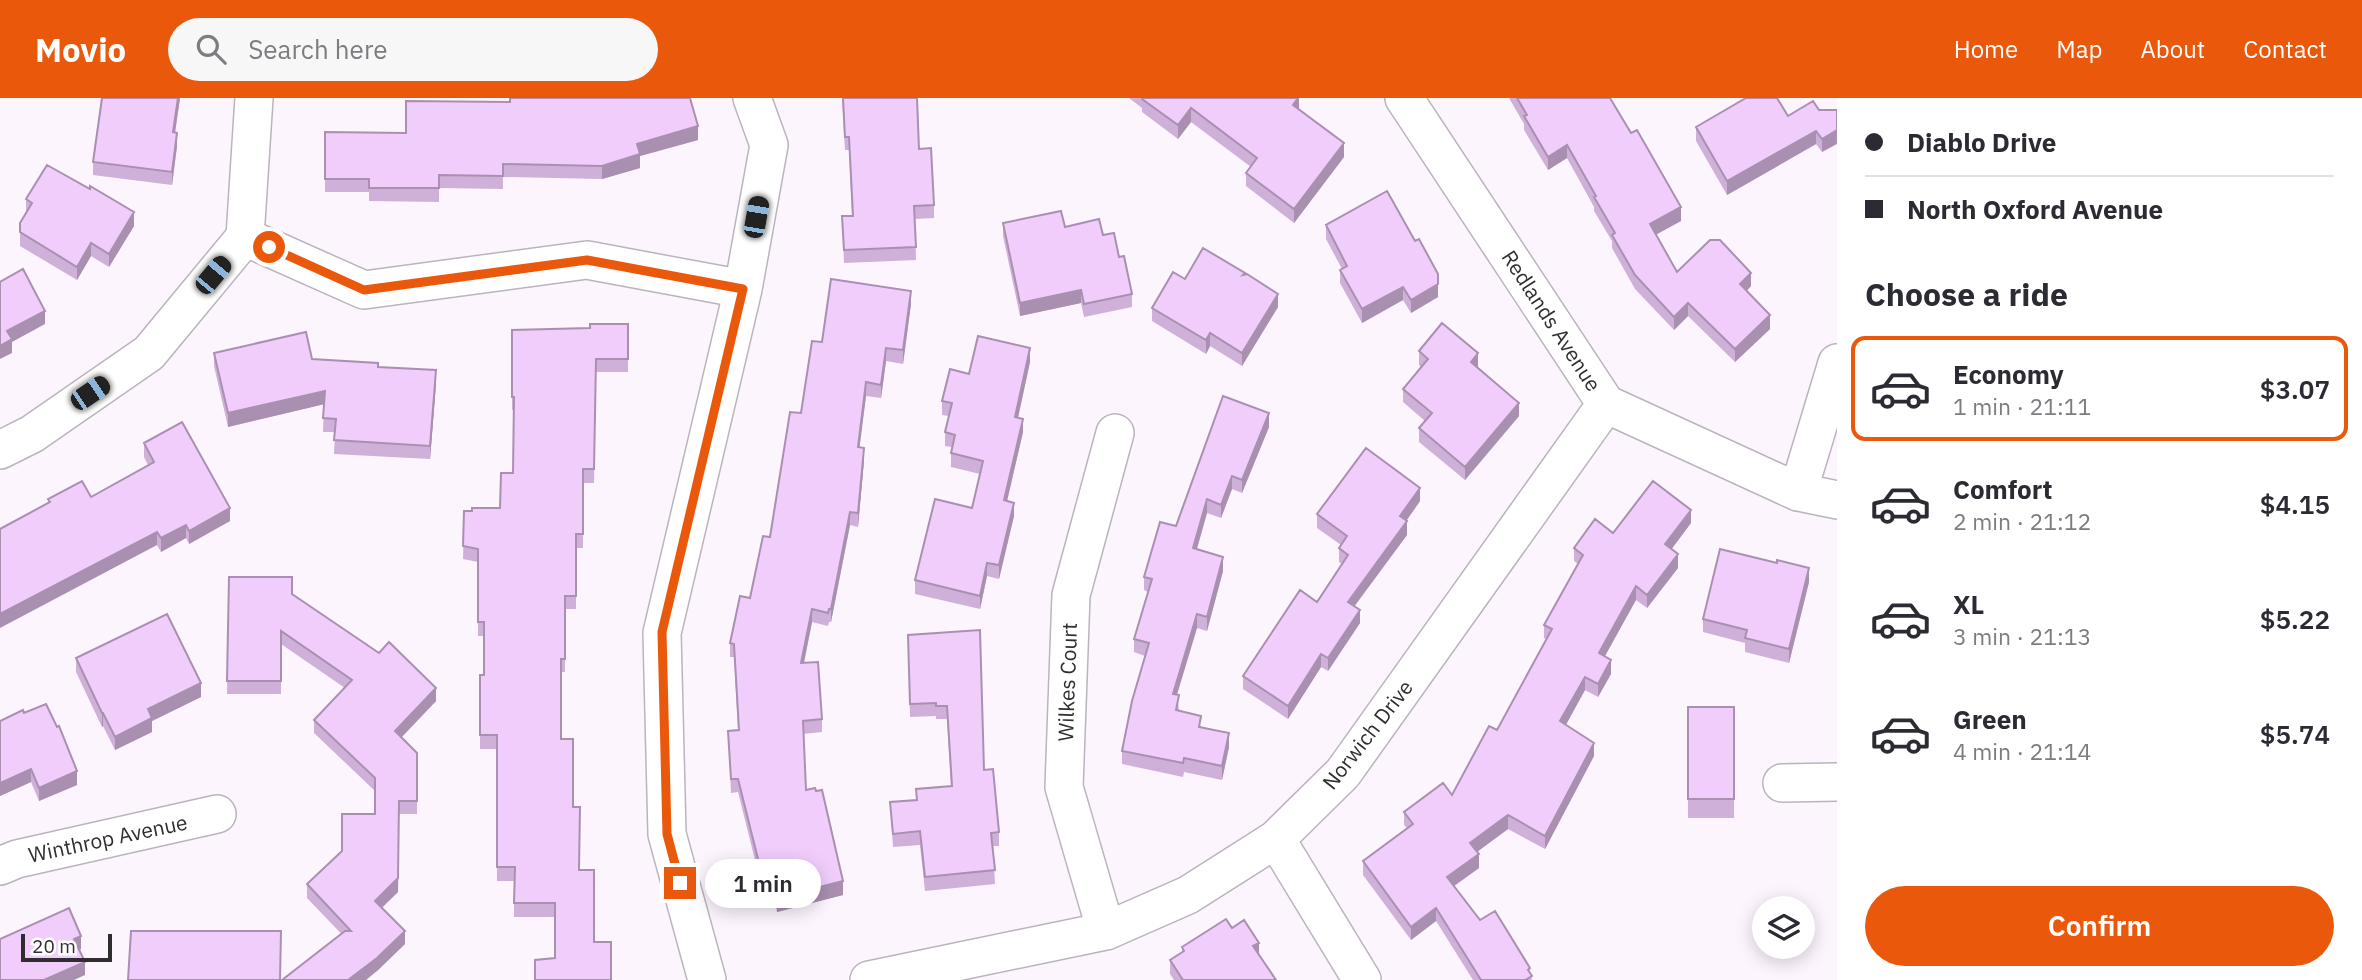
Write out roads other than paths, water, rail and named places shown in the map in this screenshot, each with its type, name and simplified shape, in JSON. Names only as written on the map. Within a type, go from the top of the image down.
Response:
[{"type":"street","points":[[0,450],[32,434],[149,353],[246,237],[254,98]]},
{"type":"street","points":[[707,980],[667,834],[662,632],[743,289],[769,145],[752,98]]},
{"type":"street","name":"Redlands Avenue","points":[[1404,98],[1606,404],[1798,492],[1837,500]]},
{"type":"street","points":[[246,237],[364,290],[587,260],[743,289]]},
{"type":"street","points":[[1798,492],[1837,363]]},
{"type":"street","name":"Norwich Drive","points":[[869,980],[1106,931],[1188,895],[1276,839],[1343,773],[1606,404]]},
{"type":"street","name":"Wilkes Court","points":[[1106,931],[1064,787],[1071,595],[1115,433]]},
{"type":"street","points":[[1782,783],[1837,782]]},
{"type":"street","name":"Winthrop Avenue","points":[[0,866],[17,859],[217,814]]},
{"type":"street","points":[[1276,839],[1362,980]]}]
